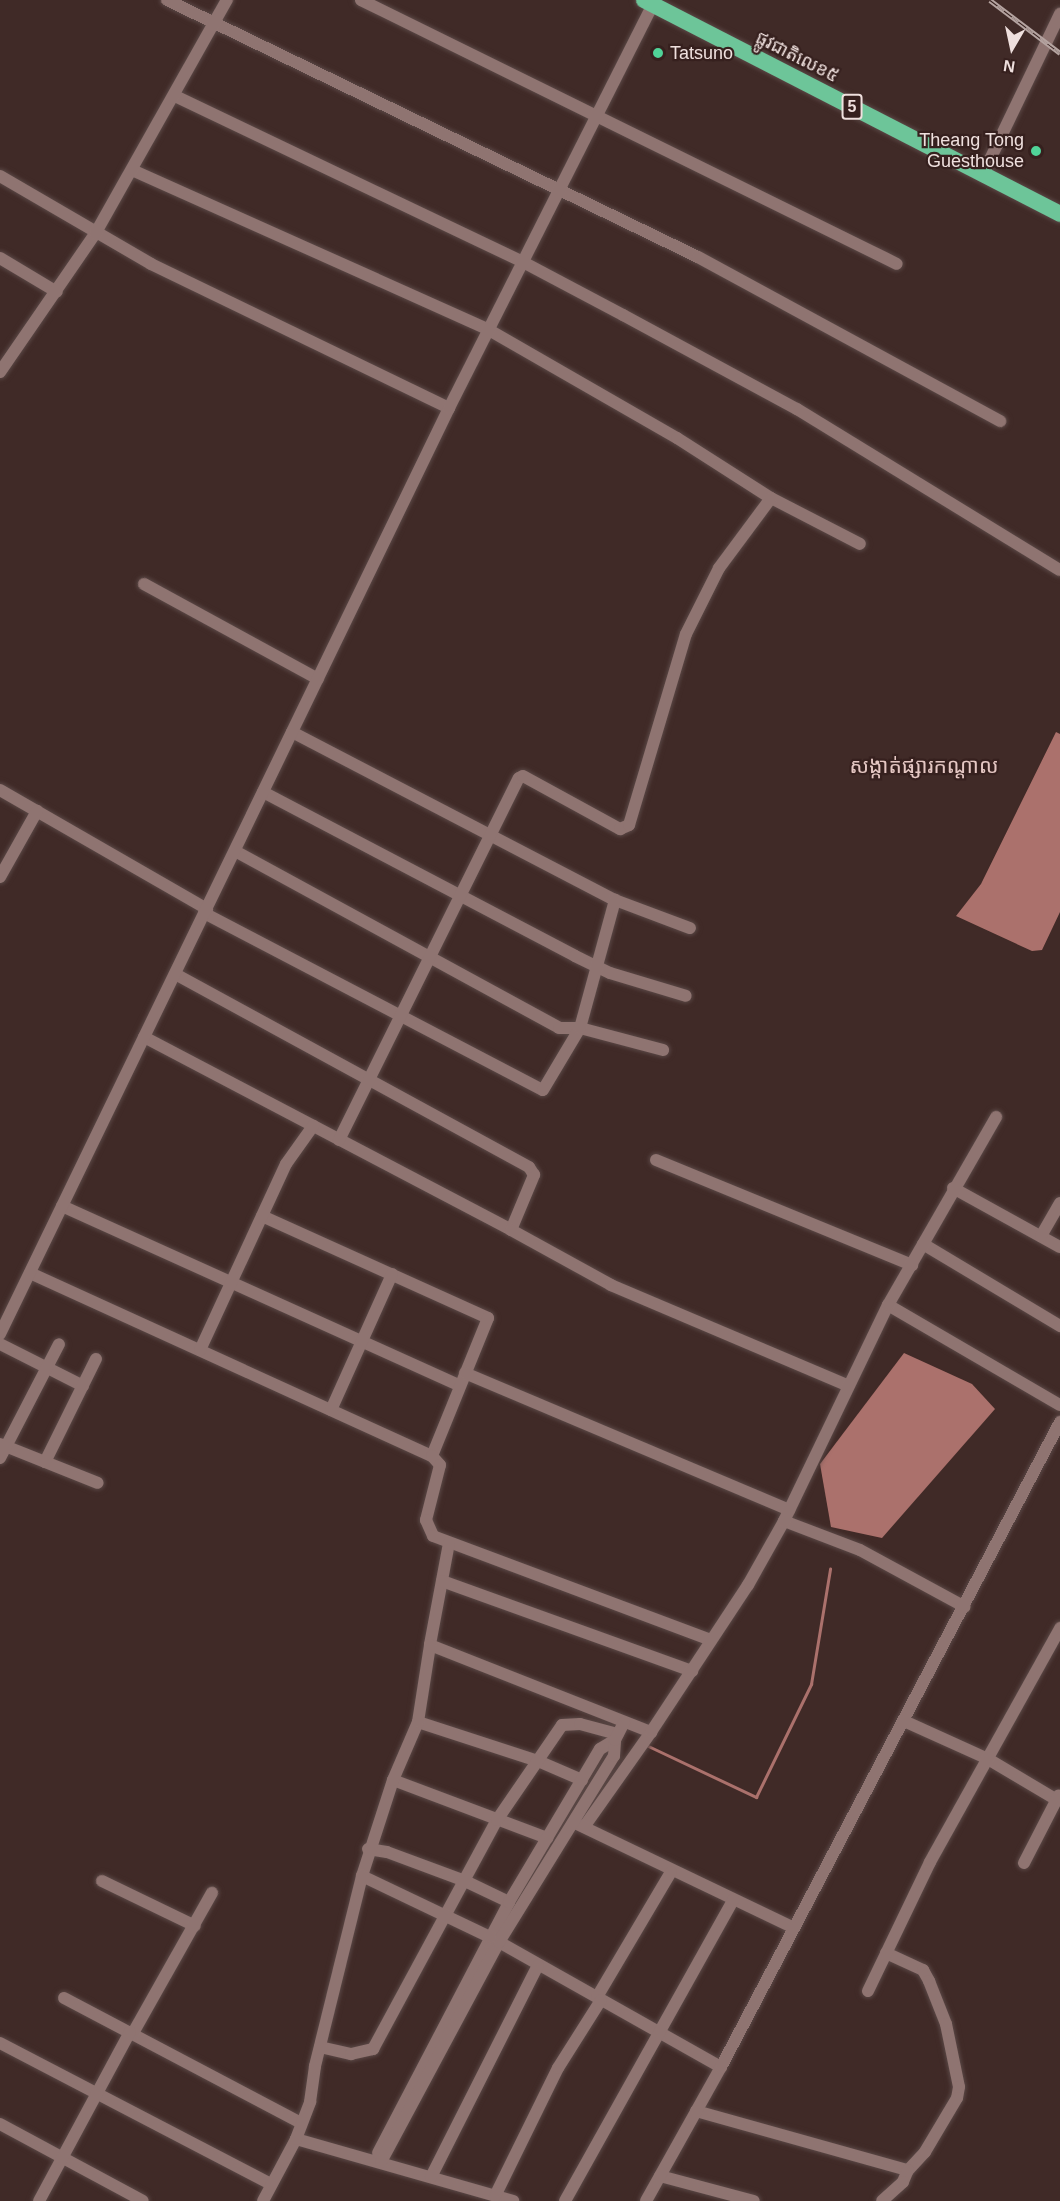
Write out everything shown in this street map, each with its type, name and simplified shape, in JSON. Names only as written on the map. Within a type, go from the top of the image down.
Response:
[{"type":"highway","name":"ផ្លូវជាតិលេខ៥","points":[[648,2],[1060,214]]},
{"type":"street","points":[[167,0],[698,256],[1000,421]]},
{"type":"street","points":[[0,372],[95,234],[175,96],[227,0]]},
{"type":"street","points":[[361,0],[897,264]]},
{"type":"street","points":[[0,1335],[449,408],[598,115],[648,2]]},
{"type":"street","points":[[982,174],[1060,14]]},
{"type":"street","points":[[175,96],[523,262],[797,409],[1060,570]]},
{"type":"street","points":[[132,170],[489,330],[677,438],[771,498],[860,544]]},
{"type":"street","points":[[0,176],[95,234],[449,408]]},
{"type":"street","points":[[0,258],[57,292]]},
{"type":"street","points":[[339,1140],[491,835],[523,776],[620,829],[629,825],[696,610],[719,568],[771,498]]},
{"type":"street","points":[[144,584],[318,679]]},
{"type":"street","points":[[292,732],[615,900],[690,928]]},
{"type":"street","points":[[0,790],[205,911],[400,1017],[543,1090],[580,1028],[615,900]]},
{"type":"street","points":[[263,792],[597,967],[686,996]]},
{"type":"street","points":[[0,877],[37,811]]},
{"type":"street","points":[[235,850],[559,1028],[580,1028],[663,1050]]},
{"type":"street","points":[[175,974],[370,1078],[529,1167],[534,1174],[511,1230]]},
{"type":"street","points":[[144,1037],[611,1285],[847,1384]]},
{"type":"street","points":[[378,2161],[390,2124],[494,1939],[578,1824],[651,1732],[748,1585],[786,1515],[847,1384],[888,1305],[953,1188],[996,1117]]},
{"type":"street","points":[[200,1350],[286,1164],[313,1126]]},
{"type":"street","points":[[656,1160],[912,1265]]},
{"type":"street","points":[[953,1188],[1060,1247]]},
{"type":"street","points":[[1041,1236],[1060,1203]]},
{"type":"street","points":[[62,1206],[459,1385]]},
{"type":"street","points":[[262,1216],[488,1318],[432,1456]]},
{"type":"street","points":[[923,1244],[1060,1326]]},
{"type":"street","points":[[30,1273],[432,1456],[440,1465],[427,1528],[448,1543],[711,1640]]},
{"type":"street","points":[[331,1410],[392,1274]]},
{"type":"street","points":[[888,1305],[1060,1405]]},
{"type":"street","points":[[0,1344],[83,1386]]},
{"type":"street","points":[[0,1458],[3,1445],[59,1344]]},
{"type":"street","points":[[45,1462],[96,1359]]},
{"type":"street","points":[[465,1373],[786,1515],[860,1550],[965,1607]]},
{"type":"street","points":[[646,2201],[721,2067],[792,1927],[965,1607],[1028,1477],[1060,1423]]},
{"type":"street","points":[[3,1445],[98,1483]]},
{"type":"street","points":[[263,2201],[296,2139],[310,2102],[320,2047],[368,1849],[393,1780],[418,1722],[448,1543]]},
{"type":"street","points":[[442,1581],[692,1671]]},
{"type":"street","points":[[868,1991],[930,1862],[1060,1628]]},
{"type":"street","points":[[430,1645],[651,1732]]},
{"type":"street","points":[[904,1721],[988,1759],[1058,1797],[1024,1863]]},
{"type":"street","points":[[418,1722],[538,1761],[582,1780]]},
{"type":"street","points":[[578,1824],[614,1756],[616,1737],[624,1722]]},
{"type":"street","points":[[320,2047],[351,2054],[373,2049],[497,1820],[562,1725],[580,1724],[616,1737]]},
{"type":"street","points":[[494,1939],[509,1902],[600,1749],[616,1737]]},
{"type":"street","points":[[393,1780],[547,1838]]},
{"type":"street","points":[[578,1824],[671,1872],[792,1927]]},
{"type":"street","points":[[368,1849],[387,1852],[465,1881],[509,1902]]},
{"type":"street","points":[[495,2196],[558,2068],[671,1872]]},
{"type":"street","points":[[362,1876],[446,1914],[494,1939],[721,2067]]},
{"type":"street","points":[[102,1881],[195,1926]]},
{"type":"street","points":[[39,2201],[212,1893]]},
{"type":"street","points":[[565,2201],[733,1900]]},
{"type":"street","points":[[882,2201],[903,2182],[908,2170],[925,2152],[957,2098],[960,2087],[946,2024],[923,1970],[886,1953]]},
{"type":"street","points":[[431,2177],[538,1965]]},
{"type":"street","points":[[64,1998],[301,2123]]},
{"type":"street","points":[[0,2043],[271,2184]]},
{"type":"street","points":[[696,2111],[908,2170]]},
{"type":"street","points":[[0,2124],[143,2201]]},
{"type":"street","points":[[296,2139],[513,2201]]},
{"type":"street","points":[[660,2176],[753,2201]]},
{"type":"shaded area","points":[[1056,732],[1060,734],[1060,912],[1042,950],[1032,951],[956,916],[981,884]]},
{"type":"shaded area","points":[[904,1353],[972,1384],[995,1409],[882,1538],[831,1527],[820,1464]]},
{"type":"waterway","points":[[646,1745],[756,1797],[811,1684],[830,1569]]},
{"type":"railway","points":[[990,0],[1060,53]]},
{"type":"place","name":"Tatsuno","points":[[658,53]]},
{"type":"place","name":"Theang Tong Guesthouse","points":[[1036,151]]},
{"type":"district","name":"សង្កាត់ផ្សារកណ្ដាល","points":[[924,766]]}]
